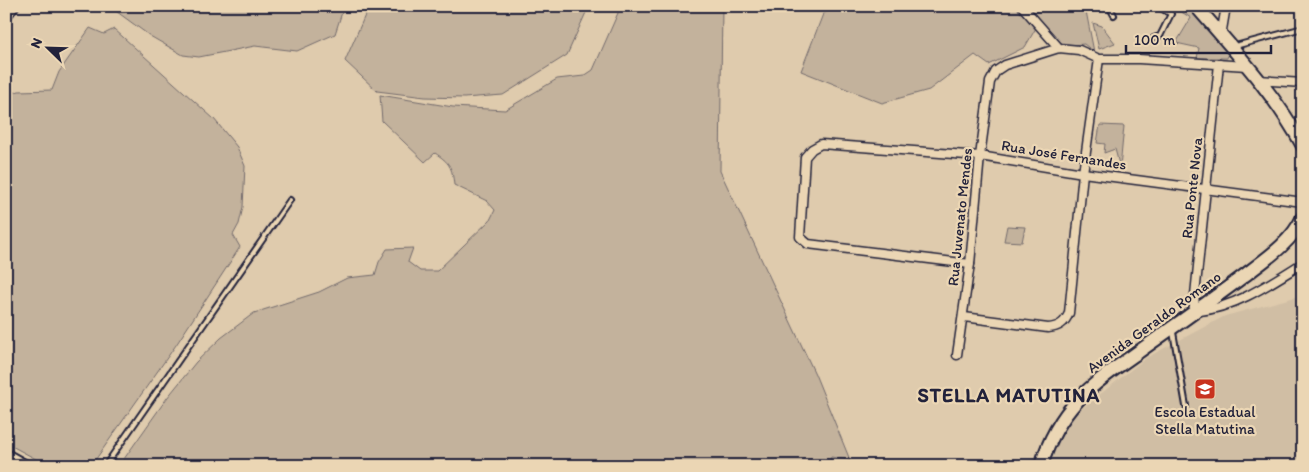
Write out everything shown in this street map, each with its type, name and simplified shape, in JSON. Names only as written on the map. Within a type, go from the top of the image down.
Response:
[{"type":"main road","points":[[1196,6],[1258,80],[1280,109],[1303,146]]},
{"type":"main road","name":"Avenida Geraldo Romano","points":[[1042,464],[1046,450],[1077,400],[1103,377],[1195,313],[1284,244],[1303,217]]},
{"type":"main road","points":[[6,456],[24,466]]},
{"type":"street","points":[[6,17],[15,6]]},
{"type":"street","points":[[1022,6],[1059,48],[1079,50],[1099,60],[1139,59],[1247,66]]},
{"type":"street","points":[[1221,36],[1226,6]]},
{"type":"street","name":"Rua Juvenato Mendes","points":[[957,355],[964,317],[980,156],[990,82],[996,71],[1005,64],[1059,48]]},
{"type":"street","points":[[964,317],[1048,328],[1064,323],[1069,313],[1083,173],[1099,60]]},
{"type":"street","name":"Rua Ponte Nova","points":[[1195,313],[1218,64]]},
{"type":"street","points":[[1258,80],[1303,83]]},
{"type":"street","name":"Rua José Fernandes","points":[[970,264],[808,244],[800,237],[804,162],[806,157],[812,149],[821,144],[980,156],[1083,173],[1303,202]]},
{"type":"street","points":[[1195,313],[1225,306],[1268,284],[1303,262]]},
{"type":"lane","points":[[1109,6],[1114,15]]},
{"type":"lane","points":[[1154,38],[1160,36],[1171,14],[1158,6]]},
{"type":"lane","points":[[1230,47],[1303,28]]},
{"type":"lane","points":[[105,466],[290,200]]},
{"type":"lane","points":[[1172,328],[1186,406]]},
{"type":"lane","points":[[1027,466],[1042,464]]},
{"type":"shaded area","points":[[109,6],[344,6],[335,34],[297,51],[255,46],[199,57],[183,55],[150,36]]},
{"type":"shaded area","points":[[369,6],[588,6],[588,8],[567,55],[503,95],[464,98],[425,97],[377,91],[345,61]]},
{"type":"shaded area","points":[[621,6],[722,6],[720,171],[815,374],[850,460],[831,457],[829,466],[119,466],[167,398],[196,362],[221,338],[254,313],[319,292],[347,278],[375,275],[379,262],[387,249],[413,248],[408,262],[420,271],[437,271],[490,220],[495,210],[487,201],[454,185],[451,170],[444,160],[435,153],[425,162],[382,121],[380,95],[453,107],[505,110],[557,79],[584,76],[593,70]]},
{"type":"shaded area","points":[[839,6],[1017,6],[1036,28],[1025,47],[989,65],[975,55],[929,90],[882,103],[801,71],[823,14]]},
{"type":"shaded area","points":[[1025,6],[1085,6],[1094,52],[1084,44],[1061,46]]},
{"type":"shaded area","points":[[1172,6],[1184,6],[1197,16],[1229,54],[1227,58],[1197,58],[1199,48],[1176,43],[1191,18]]},
{"type":"shaded area","points":[[1093,23],[1102,26],[1115,43],[1099,49]]},
{"type":"shaded area","points":[[90,28],[104,34],[114,29],[214,119],[237,147],[245,166],[243,207],[239,224],[233,235],[240,247],[176,345],[91,466],[49,466],[6,443],[6,95],[19,91],[52,90],[59,72]]},
{"type":"shaded area","points":[[1100,125],[1124,126],[1120,168],[1115,149],[1104,153],[1105,144],[1097,143]]},
{"type":"shaded area","points":[[1007,226],[1025,227],[1022,242],[1004,241]]},
{"type":"shaded area","name":"Escola Estadual Stella Matutina","points":[[1303,295],[1303,466],[1047,466],[1069,419],[1146,358],[1225,316]]},
{"type":"place","name":"Escola Estadual Stella Matutina","points":[[1205,389]]},
{"type":"district","name":"STELLA MATUTINA","points":[[1009,395]]}]
